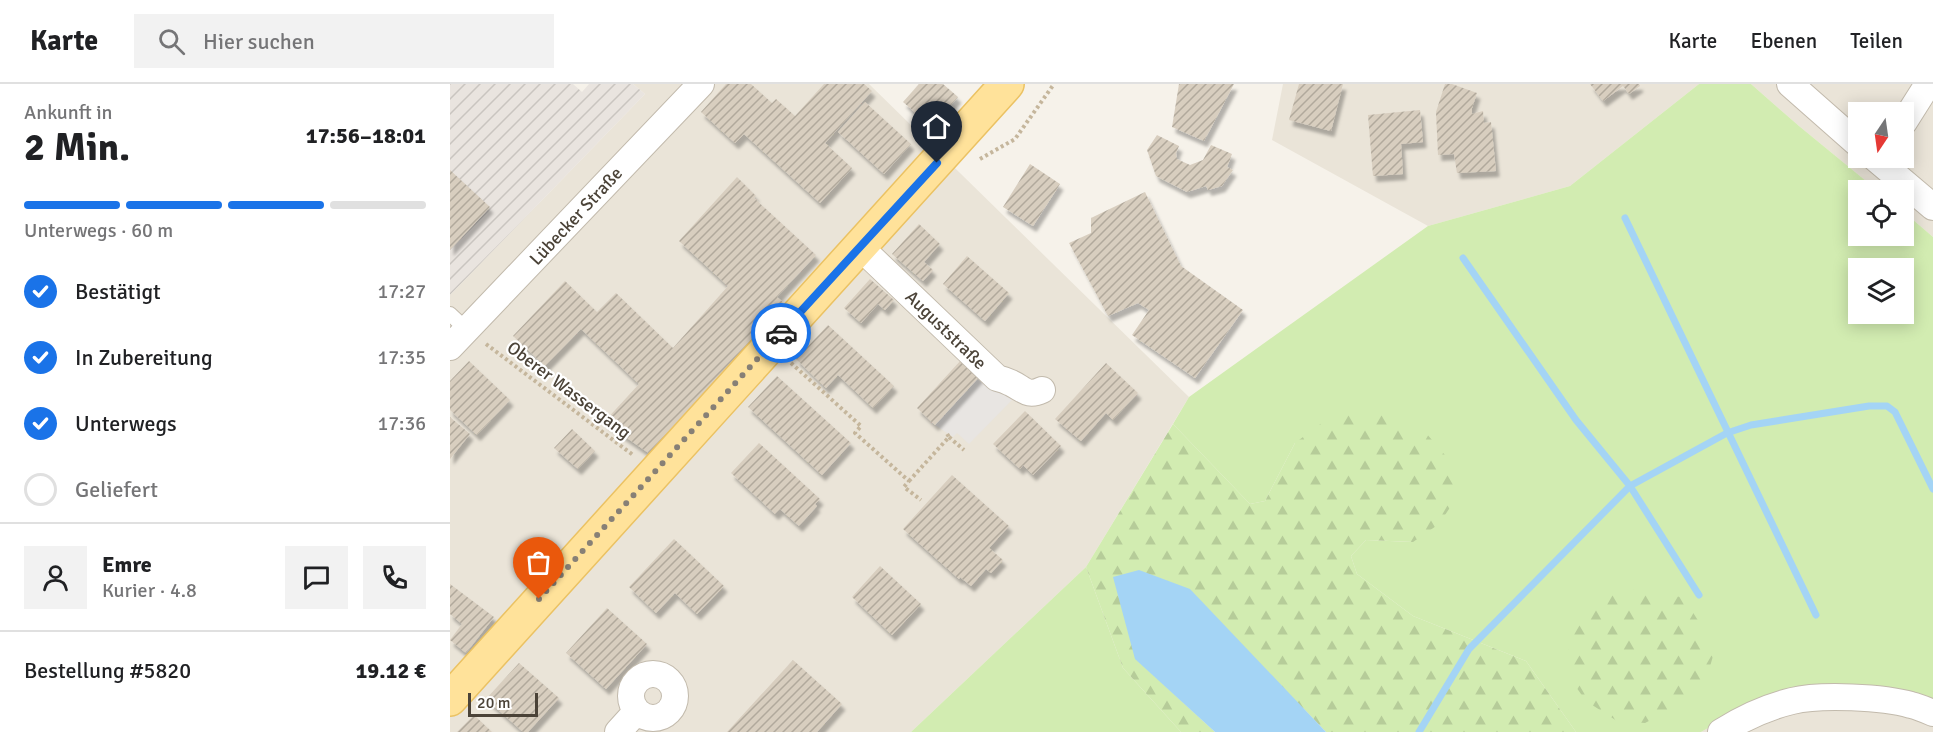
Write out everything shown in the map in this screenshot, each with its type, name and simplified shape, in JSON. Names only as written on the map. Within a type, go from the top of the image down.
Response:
[{"type":"main road","points":[[450,699],[860,247],[998,88]]},
{"type":"street","name":"Lübecker Straße","points":[[456,330],[700,84]]},
{"type":"street","points":[[1790,84],[1848,135]]},
{"type":"street","points":[[1914,106],[1928,84]]},
{"type":"street","points":[[1889,168],[1933,207]]},
{"type":"street","name":"Auguststraße","points":[[860,247],[997,378],[1034,394],[1042,390]]},
{"type":"street","points":[[1721,732],[1756,712],[1794,700],[1842,697],[1866,699],[1910,704],[1933,713]]},
{"type":"street","points":[[618,732],[637,711]]},
{"type":"path","name":"Oberer Wassergang","points":[[456,330],[655,472]]},
{"type":"path","points":[[771,344],[861,426],[855,433],[909,481]]},
{"type":"path","points":[[946,432],[964,450]]},
{"type":"path","points":[[921,500],[904,487],[949,437]]},
{"type":"shaded area","points":[[450,84],[573,84],[582,92],[589,84],[633,84],[645,94],[450,295]]},
{"type":"shaded area","points":[[633,84],[869,84],[1189,397],[1086,567],[911,732],[450,732],[450,295],[645,94]]},
{"type":"shaded area","points":[[1283,84],[1699,84],[1570,186],[1428,226],[1272,140]]},
{"type":"shaded area","points":[[1751,84],[1933,84],[1933,237],[1914,221],[1914,180],[1865,180],[1850,168],[1914,168],[1914,102],[1848,102],[1848,166]]},
{"type":"shaded area","points":[[980,376],[1012,400],[969,444],[957,433],[953,437],[935,425]]},
{"type":"shaded area","points":[[1933,707],[1933,732],[1701,732],[1736,712]]},
{"type":"green space","points":[[1699,84],[1751,84],[1865,180],[1848,180],[1848,246],[1914,246],[1914,221],[1933,237],[1933,707],[1736,712],[1701,732],[1576,732],[1526,661],[1413,616],[1357,574],[1351,556],[1366,540],[1413,542],[1295,443],[1265,501],[1250,504],[1173,424],[1189,397],[1428,226],[1570,186]]},
{"type":"green space","points":[[1382,413],[1426,433],[1456,468],[1459,494],[1439,524],[1413,542],[1366,540],[1351,556],[1357,574],[1413,616],[1526,661],[1576,732],[1326,732],[1303,708],[1135,658],[1215,732],[1181,732],[1123,668],[1086,567],[1173,424],[1250,504],[1265,501],[1295,443],[1331,416]]},
{"type":"green space","points":[[1086,567],[1123,668],[1181,732],[911,732]]},
{"type":"green space","points":[[1644,588],[1684,598],[1702,627],[1713,656],[1705,684],[1680,705],[1645,723],[1617,721],[1586,701],[1571,680],[1567,654],[1578,610],[1606,595]]},
{"type":"water","points":[[1139,570],[1190,589],[1326,732],[1215,732],[1135,659],[1113,577]]},
{"type":"building","points":[[726,84],[751,84],[772,103],[776,99],[795,116],[824,84],[864,84],[872,91],[825,143],[852,168],[820,203],[744,134],[735,143],[701,112]]},
{"type":"building","points":[[919,84],[943,84],[958,97],[932,127],[903,102]]},
{"type":"building","points":[[1179,84],[1234,84],[1204,141],[1172,127]]},
{"type":"building","points":[[1299,84],[1343,84],[1331,131],[1289,120]]},
{"type":"building","points":[[1445,84],[1452,84],[1477,93],[1472,114],[1483,111],[1484,123],[1491,122],[1496,171],[1457,173],[1454,154],[1438,155],[1436,112]]},
{"type":"building","points":[[1590,84],[1639,84],[1640,86],[1629,94],[1623,86],[1603,101]]},
{"type":"building","points":[[865,102],[911,144],[884,174],[838,132]]},
{"type":"building","points":[[1420,110],[1423,142],[1401,144],[1403,174],[1373,176],[1368,115]]},
{"type":"building","points":[[1157,135],[1179,146],[1176,153],[1177,159],[1190,165],[1203,160],[1211,145],[1232,154],[1227,167],[1233,170],[1222,186],[1208,190],[1206,186],[1187,192],[1156,176],[1147,150]]},
{"type":"building","points":[[1030,164],[1060,184],[1033,226],[1003,207]]},
{"type":"building","points":[[450,170],[490,207],[450,250]]},
{"type":"building","points":[[737,177],[756,196],[754,198],[816,255],[777,297],[785,304],[650,454],[604,422],[639,384],[581,329],[545,366],[513,336],[565,281],[597,312],[616,293],[673,348],[728,286],[679,241]]},
{"type":"building","points":[[1145,192],[1181,266],[1243,310],[1195,378],[1132,335],[1149,310],[1138,303],[1108,316],[1069,243],[1091,233],[1091,218]]},
{"type":"building","points":[[919,224],[940,244],[924,262],[933,270],[923,281],[892,254]]},
{"type":"building","points":[[967,256],[1009,293],[985,321],[943,284]]},
{"type":"building","points":[[870,279],[894,300],[885,310],[878,304],[861,323],[844,308]]},
{"type":"building","points":[[828,325],[894,386],[873,408],[838,375],[826,388],[796,359]]},
{"type":"building","points":[[962,359],[980,376],[935,425],[917,408]]},
{"type":"building","points":[[469,361],[510,400],[477,435],[450,410],[450,381]]},
{"type":"building","points":[[1106,363],[1138,393],[1113,420],[1106,413],[1081,441],[1055,419]]},
{"type":"building","points":[[777,376],[851,443],[822,475],[748,407]]},
{"type":"building","points":[[1025,411],[1061,446],[1033,475],[1023,465],[1020,469],[993,444]]},
{"type":"building","points":[[450,417],[470,434],[450,459]]},
{"type":"building","points":[[572,429],[595,451],[578,469],[554,448]]},
{"type":"building","points":[[759,443],[820,499],[815,504],[817,506],[799,526],[780,509],[775,514],[731,473]]},
{"type":"building","points":[[952,475],[1009,526],[989,548],[1003,560],[991,573],[986,569],[971,586],[960,577],[959,579],[903,529]]},
{"type":"building","points":[[674,539],[724,586],[697,614],[675,593],[656,613],[629,587]]},
{"type":"building","points":[[880,566],[921,604],[892,635],[852,597]]},
{"type":"building","points":[[450,584],[494,617],[466,653],[450,640],[462,624],[450,614]]},
{"type":"building","points":[[607,608],[647,644],[606,689],[566,653]]},
{"type":"building","points":[[793,660],[842,704],[817,732],[727,732]]},
{"type":"building","points":[[519,663],[559,698],[528,732],[523,732],[486,699]]},
{"type":"building","points":[[474,715],[492,732],[457,732]]},
{"type":"waterway","points":[[1625,218],[1816,615]]},
{"type":"waterway","points":[[1463,258],[1576,420],[1630,486],[1699,595]]},
{"type":"waterway","points":[[1419,732],[1469,649],[1630,486],[1727,433],[1751,425],[1869,406],[1887,406],[1895,412],[1933,489]]},
{"type":"way so far","points":[[539,599],[781,333]]},
{"type":"route","points":[[781,333],[937,163]]}]
